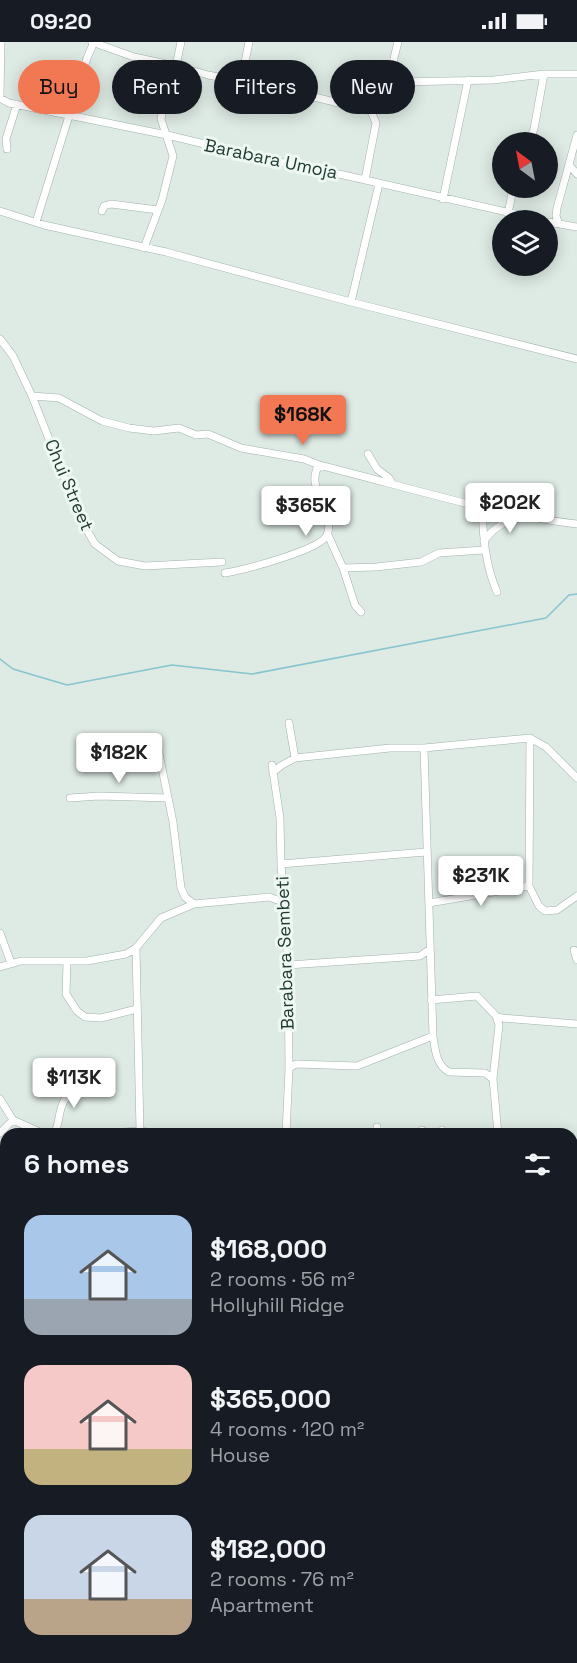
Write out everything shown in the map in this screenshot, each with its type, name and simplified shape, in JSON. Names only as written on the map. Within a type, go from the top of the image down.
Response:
[{"type":"street","points":[[0,98],[1,42]]},
{"type":"street","points":[[36,222],[93,42],[149,60]]},
{"type":"street","points":[[175,60],[181,42]]},
{"type":"street","points":[[245,60],[249,42]]},
{"type":"street","points":[[394,60],[398,42]]},
{"type":"street","points":[[533,132],[544,74]]},
{"type":"street","points":[[415,82],[577,74]]},
{"type":"street","points":[[443,199],[468,80]]},
{"type":"street","name":"Barabara Umoja","points":[[0,98],[17,104],[166,135],[493,210]]},
{"type":"street","points":[[7,149],[6,139],[17,104]]},
{"type":"street","points":[[144,248],[158,210],[173,156],[161,114]]},
{"type":"street","points":[[365,180],[375,139],[374,114]]},
{"type":"street","points":[[577,135],[556,216],[559,224],[577,227]]},
{"type":"street","points":[[569,165],[577,174]]},
{"type":"street","points":[[351,302],[379,184]]},
{"type":"street","points":[[102,211],[104,206],[111,204],[158,210]]},
{"type":"street","points":[[0,211],[577,358]]},
{"type":"street","name":"Chui Street","points":[[0,339],[13,356],[32,396],[81,520],[95,544],[118,561],[145,566],[222,562]]},
{"type":"street","points":[[32,396],[59,398],[102,420],[129,428],[154,431],[179,428],[196,435],[208,434],[241,448],[304,459],[319,465],[482,506],[577,524]]},
{"type":"street","points":[[368,454],[377,469],[392,483]]},
{"type":"street","points":[[319,465],[314,481],[326,515],[328,535],[343,568],[355,605],[361,612]]},
{"type":"street","points":[[482,506],[484,550],[496,592]]},
{"type":"street","points":[[484,541],[492,531],[505,522],[529,516]]},
{"type":"street","points":[[225,573],[242,570],[314,547],[328,535]]},
{"type":"street","points":[[343,568],[421,562],[439,553],[484,550]]},
{"type":"street","points":[[289,723],[295,758]]},
{"type":"street","points":[[577,778],[546,747],[530,738],[529,886],[538,906],[545,911],[556,910],[577,896]]},
{"type":"street","name":"Barabara Sembeti","points":[[286,1128],[289,1068],[288,965],[280,818],[273,768],[295,758],[390,748],[424,748],[530,738]]},
{"type":"street","points":[[158,744],[174,822],[181,888],[185,897],[194,904]]},
{"type":"street","points":[[424,748],[432,1036],[436,1055],[444,1069],[449,1072],[485,1073],[493,1078]]},
{"type":"street","points":[[70,798],[99,796],[168,798]]},
{"type":"street","points":[[281,864],[426,852]]},
{"type":"street","points":[[429,903],[529,886]]},
{"type":"street","points":[[0,967],[11,963],[37,960],[67,962],[126,954],[136,948],[161,918],[194,904],[269,897],[283,902]]},
{"type":"street","points":[[0,933],[11,963]]},
{"type":"street","points":[[136,948],[140,1128]]},
{"type":"street","points":[[288,965],[420,956],[430,949]]},
{"type":"street","points":[[574,950],[577,960]]},
{"type":"street","points":[[67,962],[66,994],[77,1011],[85,1017],[101,1018],[137,1009]]},
{"type":"street","points":[[431,1000],[477,996],[496,1016],[499,1025],[493,1078],[497,1128]]},
{"type":"street","points":[[496,1016],[577,1024]]},
{"type":"street","points":[[289,1068],[296,1064],[357,1066],[432,1036]]},
{"type":"street","points":[[57,1128],[63,1103],[80,1086],[83,1079]]},
{"type":"street","points":[[0,1099],[13,1120],[31,1128]]},
{"type":"street","points":[[5,1128],[13,1120]]},
{"type":"waterway","points":[[0,659],[13,669],[67,685],[172,665],[252,674],[546,618],[569,595],[577,594]]}]
